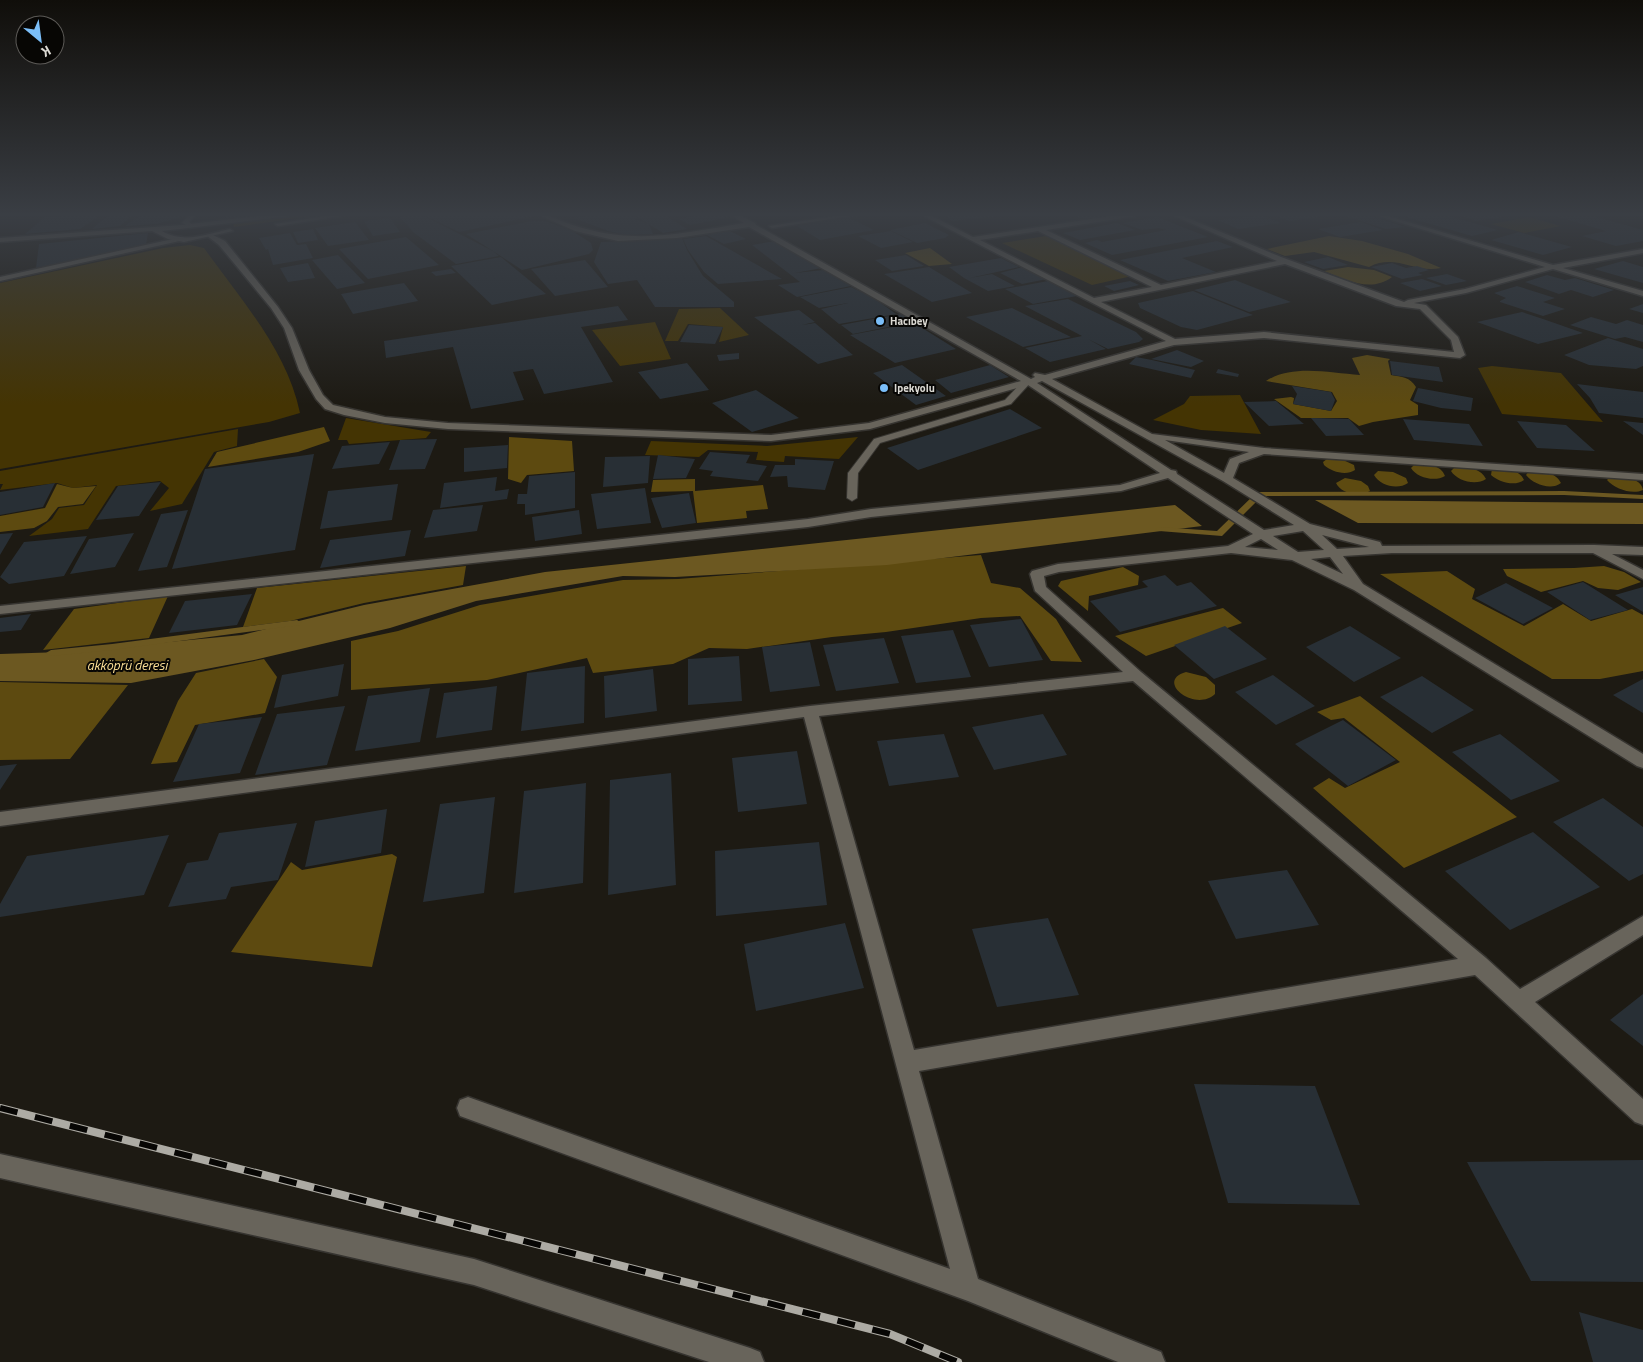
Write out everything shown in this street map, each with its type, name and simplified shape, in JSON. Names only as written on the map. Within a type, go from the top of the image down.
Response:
[{"type":"street","points":[[250,278],[274,307],[288,328],[304,370],[319,398],[329,407],[344,412],[385,420],[448,426],[770,438],[870,426],[1174,342],[1264,335],[1460,355],[1455,339],[1423,307],[1399,304],[1327,278]]},
{"type":"street","points":[[847,278],[1028,381],[1295,556],[1359,587],[1643,762]]},
{"type":"street","points":[[863,278],[1000,354]]},
{"type":"street","points":[[1047,278],[1174,342]]},
{"type":"street","points":[[1139,278],[1159,287]]},
{"type":"street","points":[[1093,301],[1207,278]]},
{"type":"street","points":[[1399,304],[1466,291],[1515,278]]},
{"type":"street","points":[[1588,278],[1643,294]]},
{"type":"street","points":[[1025,368],[1261,499],[1306,527],[1333,552],[1359,587]]},
{"type":"street","points":[[1144,434],[1264,451],[1643,477]]},
{"type":"street","points":[[1227,480],[1234,461],[1264,451]]},
{"type":"street","points":[[0,610],[798,524],[871,513],[1122,488],[1172,474]]},
{"type":"street","points":[[1231,549],[1262,534],[1306,527],[1392,549]]},
{"type":"street","points":[[1643,551],[1594,549],[1392,549],[1295,556],[1231,549],[1058,568],[1037,574],[1040,588],[1136,676],[1480,965],[1643,1114]]},
{"type":"street","points":[[1594,549],[1643,575]]},
{"type":"street","points":[[0,820],[810,711],[1136,676]]},
{"type":"street","points":[[810,711],[968,1288]]},
{"type":"street","points":[[1519,1001],[1643,925]]},
{"type":"street","points":[[906,1062],[1480,965]]},
{"type":"street","points":[[468,1108],[968,1288],[1151,1362]]},
{"type":"street","points":[[0,1166],[474,1272],[750,1362]]},
{"type":"lane","points":[[852,498],[853,473],[877,441],[1008,402],[1028,381]]},
{"type":"shaded area","points":[[25,278],[226,278],[274,347],[294,390],[300,413],[269,422],[0,469],[0,283]]},
{"type":"shaded area","points":[[1076,278],[1125,278],[1092,285]]},
{"type":"shaded area","points":[[1341,278],[1391,278],[1384,282],[1367,285]]},
{"type":"shaded area","points":[[720,308],[749,335],[719,342],[723,327],[688,324],[678,341],[665,341],[679,309]]},
{"type":"shaded area","points":[[655,322],[671,359],[620,366],[592,330]]},
{"type":"shaded area","points":[[1367,355],[1390,359],[1388,361],[1391,375],[1405,378],[1414,384],[1416,387],[1410,400],[1418,405],[1418,415],[1359,426],[1348,418],[1301,418],[1274,399],[1291,397],[1294,398],[1293,404],[1331,411],[1337,401],[1332,392],[1266,381],[1276,376],[1299,371],[1360,375],[1352,358]]},
{"type":"shaded area","points":[[1492,366],[1561,373],[1603,422],[1502,414],[1478,368]]},
{"type":"shaded area","points":[[1240,395],[1261,434],[1201,430],[1153,420],[1184,404],[1190,396]]},
{"type":"shaded area","points":[[346,418],[431,432],[426,438],[349,444],[347,440],[338,440]]},
{"type":"shaded area","points":[[324,427],[330,441],[298,452],[208,467],[217,452]]},
{"type":"shaded area","points":[[238,429],[237,446],[214,452],[182,504],[150,511],[169,488],[160,481],[116,486],[88,529],[29,536],[52,519],[59,508],[84,505],[97,485],[73,488],[57,483],[0,490],[3,484],[0,484],[0,471]]},
{"type":"shaded area","points":[[509,437],[572,441],[574,471],[527,475],[521,483],[508,479]]},
{"type":"shaded area","points":[[858,437],[839,459],[785,456],[784,462],[756,460],[758,452],[708,450],[699,457],[645,455],[651,441],[767,446]]},
{"type":"shaded area","points":[[1327,459],[1341,459],[1354,465],[1355,470],[1343,473],[1331,470],[1324,465],[1323,462]]},
{"type":"shaded area","points":[[1415,464],[1436,467],[1445,476],[1436,479],[1422,477],[1411,468]]},
{"type":"shaded area","points":[[1455,467],[1468,467],[1477,470],[1486,479],[1477,482],[1462,480],[1451,471]]},
{"type":"shaded area","points":[[1492,469],[1515,471],[1524,480],[1516,483],[1503,482],[1491,475]]},
{"type":"shaded area","points":[[1378,471],[1393,472],[1406,478],[1408,483],[1390,486],[1380,482],[1374,475]]},
{"type":"shaded area","points":[[1529,471],[1551,474],[1561,483],[1552,486],[1538,484],[1526,475]]},
{"type":"shaded area","points":[[1610,477],[1634,480],[1641,485],[1643,490],[1634,492],[1619,488],[1607,480]]},
{"type":"shaded area","points":[[1345,478],[1361,481],[1368,486],[1370,491],[1356,494],[1342,490],[1336,483]]},
{"type":"shaded area","points":[[695,479],[695,491],[763,485],[768,509],[746,511],[747,518],[697,523],[693,491],[651,492],[653,480]]},
{"type":"shaded area","points":[[57,484],[73,488],[96,486],[83,504],[58,507],[47,521],[34,528],[0,532],[0,516],[45,508]]},
{"type":"shaded area","points":[[981,555],[991,583],[1020,588],[1056,619],[1082,662],[1051,661],[1020,616],[981,618],[747,649],[709,648],[673,664],[593,673],[587,658],[487,680],[351,690],[351,641],[398,631],[480,605],[623,580],[678,579]]},
{"type":"shaded area","points":[[466,566],[463,585],[364,603],[290,621],[243,627],[257,588]]},
{"type":"shaded area","points":[[1604,566],[1624,572],[1641,582],[1618,590],[1598,588],[1583,581],[1541,592],[1507,576],[1503,569],[1574,568]]},
{"type":"shaded area","points":[[1123,567],[1139,576],[1138,585],[1089,596],[1088,611],[1058,586],[1061,581]]},
{"type":"shaded area","points":[[1447,571],[1475,589],[1472,599],[1524,626],[1563,604],[1591,621],[1632,609],[1643,615],[1643,671],[1600,679],[1552,679],[1380,574]]},
{"type":"shaded area","points":[[168,596],[149,638],[43,650],[74,609]]},
{"type":"shaded area","points":[[1223,608],[1242,623],[1146,656],[1115,636]]},
{"type":"shaded area","points":[[264,659],[277,677],[265,713],[195,725],[177,762],[151,764],[178,701],[196,673]]},
{"type":"shaded area","points":[[1186,672],[1206,677],[1215,685],[1215,694],[1207,699],[1198,700],[1181,694],[1174,682],[1177,676]]},
{"type":"shaded area","points":[[0,682],[128,685],[70,759],[0,760]]},
{"type":"shaded area","points":[[1360,696],[1517,817],[1404,868],[1313,788],[1329,778],[1345,788],[1400,762],[1344,718],[1331,720],[1317,712]]},
{"type":"shaded area","points":[[392,854],[397,857],[372,967],[231,952],[291,862],[302,870]]},
{"type":"water","points":[[1315,500],[1643,503],[1643,524],[1358,523]]},
{"type":"water","name":"akköprü deresi","points":[[1175,505],[1202,526],[887,565],[675,577],[623,576],[476,601],[390,628],[254,660],[131,683],[0,681],[0,654],[63,652],[242,635],[364,605],[545,572]]},
{"type":"building","points":[[285,278],[315,278],[288,282]]},
{"type":"building","points":[[327,278],[360,278],[365,283],[337,289]]},
{"type":"building","points":[[463,278],[526,278],[546,294],[492,305]]},
{"type":"building","points":[[539,278],[600,278],[608,287],[555,296]]},
{"type":"building","points":[[604,278],[705,278],[734,302],[734,307],[655,307],[637,280],[608,284]]},
{"type":"building","points":[[710,278],[782,279],[718,284]]},
{"type":"building","points":[[794,278],[836,278],[851,286],[797,297],[778,285],[800,282]]},
{"type":"building","points":[[890,278],[946,278],[972,293],[932,302]]},
{"type":"building","points":[[964,278],[999,278],[1015,286],[988,291]]},
{"type":"building","points":[[1009,278],[1047,279],[1022,284]]},
{"type":"building","points":[[1160,278],[1186,278],[1168,281]]},
{"type":"building","points":[[1426,278],[1457,278],[1467,281],[1446,285]]},
{"type":"building","points":[[1539,278],[1556,278],[1565,280],[1575,278],[1614,290],[1593,297],[1571,290],[1559,294],[1525,282]]},
{"type":"building","points":[[1624,278],[1643,278],[1643,283]]},
{"type":"building","points":[[1422,279],[1442,286],[1420,291],[1400,283]]},
{"type":"building","points":[[1235,280],[1291,302],[1249,312],[1194,290]]},
{"type":"building","points":[[1048,281],[1077,296],[1033,304],[1005,289]]},
{"type":"building","points":[[1130,281],[1139,285],[1114,291],[1104,286]]},
{"type":"building","points":[[404,283],[418,301],[353,314],[341,294]]},
{"type":"building","points":[[1517,286],[1555,298],[1543,302],[1565,309],[1543,316],[1500,302],[1506,298],[1494,293]]},
{"type":"building","points":[[851,287],[874,298],[896,314],[839,324],[821,309],[848,303],[819,308],[800,297]]},
{"type":"building","points":[[1193,291],[1253,315],[1197,330],[1181,327],[1140,308],[1138,303]]},
{"type":"building","points":[[1068,299],[1136,332],[1143,339],[1139,342],[1108,349],[1088,339],[1106,349],[1050,362],[1025,348],[1082,336],[1025,306]]},
{"type":"building","points":[[1643,304],[1643,313],[1629,309]]},
{"type":"building","points":[[618,306],[628,320],[581,327],[613,382],[544,394],[533,369],[513,372],[524,400],[471,409],[453,347],[386,358],[384,341]]},
{"type":"building","points":[[1012,308],[1071,337],[1023,347],[966,317]]},
{"type":"building","points":[[799,310],[815,322],[802,325],[815,323],[853,355],[818,364],[754,317]]},
{"type":"building","points":[[1522,312],[1583,333],[1538,344],[1477,322]]},
{"type":"building","points":[[901,314],[913,322],[853,334],[841,325]]},
{"type":"building","points":[[1591,317],[1616,324],[1627,320],[1643,325],[1643,342],[1625,337],[1615,339],[1570,325]]},
{"type":"building","points":[[914,323],[956,349],[895,363],[850,335]]},
{"type":"building","points":[[689,325],[723,327],[715,344],[680,342]]},
{"type":"building","points":[[1608,338],[1643,349],[1643,366],[1636,369],[1589,365],[1564,355]]},
{"type":"building","points":[[1177,350],[1204,361],[1191,367],[1151,359]]},
{"type":"building","points":[[739,353],[739,359],[719,361],[717,355]]},
{"type":"building","points":[[1136,357],[1195,370],[1191,378],[1129,364]]},
{"type":"building","points":[[1390,361],[1439,367],[1443,382],[1392,375]]},
{"type":"building","points":[[687,363],[709,390],[660,399],[638,372]]},
{"type":"building","points":[[902,365],[946,396],[916,405],[873,373]]},
{"type":"building","points":[[990,365],[1009,377],[951,393],[935,380]]},
{"type":"building","points":[[1218,369],[1239,374],[1238,377],[1216,373]]},
{"type":"building","points":[[1577,384],[1643,392],[1643,418],[1599,413],[1590,398]]},
{"type":"building","points":[[1292,386],[1331,392],[1335,400],[1331,411],[1293,404],[1297,394]]},
{"type":"building","points":[[1418,388],[1473,398],[1471,411],[1441,408],[1413,401]]},
{"type":"building","points":[[756,390],[799,418],[752,432],[712,403]]},
{"type":"building","points":[[1276,401],[1304,424],[1269,426],[1244,402]]},
{"type":"building","points":[[1010,409],[1042,428],[918,470],[887,448]]},
{"type":"building","points":[[1311,418],[1349,419],[1364,435],[1326,436]]},
{"type":"building","points":[[1403,419],[1469,424],[1483,446],[1414,440]]},
{"type":"building","points":[[1517,421],[1566,425],[1595,451],[1537,448]]},
{"type":"building","points":[[1623,421],[1643,423],[1643,435]]},
{"type":"building","points":[[437,439],[425,469],[389,470],[400,440]]},
{"type":"building","points":[[390,442],[379,464],[332,469],[342,446]]},
{"type":"building","points":[[508,445],[507,468],[464,472],[464,448]]},
{"type":"building","points":[[710,452],[750,455],[746,463],[767,466],[758,481],[710,476],[713,471],[699,469]]},
{"type":"building","points":[[314,454],[295,550],[172,569],[205,469]]},
{"type":"building","points":[[658,455],[695,459],[686,478],[653,479]]},
{"type":"building","points":[[650,456],[648,483],[603,487],[605,457]]},
{"type":"building","points":[[795,459],[834,461],[825,490],[788,487],[787,476],[770,477],[775,465],[795,465]]},
{"type":"building","points":[[575,472],[575,508],[525,515],[525,504],[517,504],[518,494],[527,494],[529,476]]},
{"type":"building","points":[[497,477],[495,491],[509,489],[507,499],[440,508],[444,483]]},
{"type":"building","points":[[161,482],[139,516],[96,520],[118,486]]},
{"type":"building","points":[[55,483],[43,507],[0,515],[0,492]]},
{"type":"building","points":[[398,484],[392,520],[320,529],[328,491]]},
{"type":"building","points":[[645,488],[651,523],[597,529],[591,494]]},
{"type":"building","points":[[689,493],[696,523],[662,528],[651,498]]},
{"type":"building","points":[[483,505],[477,531],[424,538],[433,510]]},
{"type":"building","points":[[188,510],[167,567],[138,571],[161,514]]},
{"type":"building","points":[[579,510],[582,534],[535,541],[532,517]]},
{"type":"building","points":[[411,530],[405,556],[320,568],[330,540]]},
{"type":"building","points":[[13,533],[0,555],[0,534]]},
{"type":"building","points":[[134,533],[115,567],[70,574],[89,539]]},
{"type":"building","points":[[87,536],[64,576],[9,584],[0,577],[24,542]]},
{"type":"building","points":[[1165,575],[1177,586],[1191,582],[1217,606],[1120,632],[1090,601],[1148,587],[1142,581]]},
{"type":"building","points":[[1583,582],[1628,610],[1590,620],[1547,592]]},
{"type":"building","points":[[1506,583],[1553,608],[1523,624],[1475,598]]},
{"type":"building","points":[[1643,587],[1643,612],[1615,595]]},
{"type":"building","points":[[252,594],[237,625],[169,633],[185,601]]},
{"type":"building","points":[[31,614],[21,630],[0,632],[0,618]]},
{"type":"building","points":[[1021,619],[1043,660],[989,667],[970,625]]},
{"type":"building","points":[[1225,626],[1267,659],[1214,679],[1174,645]]},
{"type":"building","points":[[1350,626],[1401,658],[1354,682],[1306,647]]},
{"type":"building","points":[[953,630],[971,677],[916,683],[901,636]]},
{"type":"building","points":[[884,638],[899,683],[836,691],[823,645]]},
{"type":"building","points":[[810,642],[820,686],[770,692],[762,647]]},
{"type":"building","points":[[739,656],[742,701],[688,705],[688,659]]},
{"type":"building","points":[[344,664],[338,696],[274,708],[282,675]]},
{"type":"building","points":[[585,666],[584,723],[521,731],[527,673]]},
{"type":"building","points":[[653,669],[657,711],[605,718],[604,676]]},
{"type":"building","points":[[1273,675],[1315,706],[1276,725],[1235,692]]},
{"type":"building","points":[[1422,676],[1474,710],[1432,733],[1380,697]]},
{"type":"building","points":[[1643,679],[1643,713],[1613,695]]},
{"type":"building","points":[[497,686],[492,730],[436,738],[444,693]]},
{"type":"building","points":[[430,688],[420,742],[355,751],[368,696]]},
{"type":"building","points":[[345,706],[327,765],[255,775],[277,714]]},
{"type":"building","points":[[1043,714],[1067,755],[994,770],[972,727]]},
{"type":"building","points":[[262,717],[240,773],[173,782],[199,724]]},
{"type":"building","points":[[1343,720],[1396,760],[1348,786],[1295,744]]},
{"type":"building","points":[[944,734],[959,777],[889,786],[877,741]]},
{"type":"building","points":[[1500,734],[1560,781],[1511,800],[1452,752]]},
{"type":"building","points":[[797,751],[807,804],[738,812],[732,758]]},
{"type":"building","points":[[17,764],[0,790],[0,766]]},
{"type":"building","points":[[671,773],[676,885],[608,895],[610,780]]},
{"type":"building","points":[[586,783],[583,883],[514,893],[524,791]]},
{"type":"building","points":[[495,797],[484,893],[423,902],[440,804]]},
{"type":"building","points":[[1603,798],[1643,827],[1643,874],[1629,881],[1553,822]]},
{"type":"building","points":[[387,809],[381,853],[305,867],[315,821]]},
{"type":"building","points":[[297,823],[278,880],[231,887],[226,899],[168,907],[187,863],[208,860],[219,833]]},
{"type":"building","points":[[1533,832],[1600,887],[1510,930],[1445,871]]},
{"type":"building","points":[[169,835],[144,895],[0,917],[0,904],[27,856]]},
{"type":"building","points":[[819,842],[827,905],[716,916],[715,851]]},
{"type":"building","points":[[1287,870],[1319,925],[1236,939],[1208,881]]},
{"type":"building","points":[[1048,918],[1079,995],[997,1007],[972,929]]},
{"type":"building","points":[[845,923],[864,988],[756,1011],[744,944]]},
{"type":"building","points":[[1643,994],[1643,1046],[1610,1020]]},
{"type":"building","points":[[1194,1084],[1315,1086],[1360,1205],[1228,1203]]},
{"type":"building","points":[[1643,1160],[1643,1282],[1531,1281],[1467,1162]]},
{"type":"building","points":[[1579,1312],[1643,1330],[1643,1362],[1593,1362]]},
{"type":"waterway","points":[[1159,529],[1219,534],[1260,494],[1564,493],[1643,497]]},
{"type":"waterway","points":[[51,653],[297,623]]},
{"type":"railway","points":[[0,1108],[890,1334],[958,1362]]},
{"type":"place","name":"Hacıbey","points":[[880,321]]},
{"type":"place","name":"Ipekyolu","points":[[884,388]]}]
